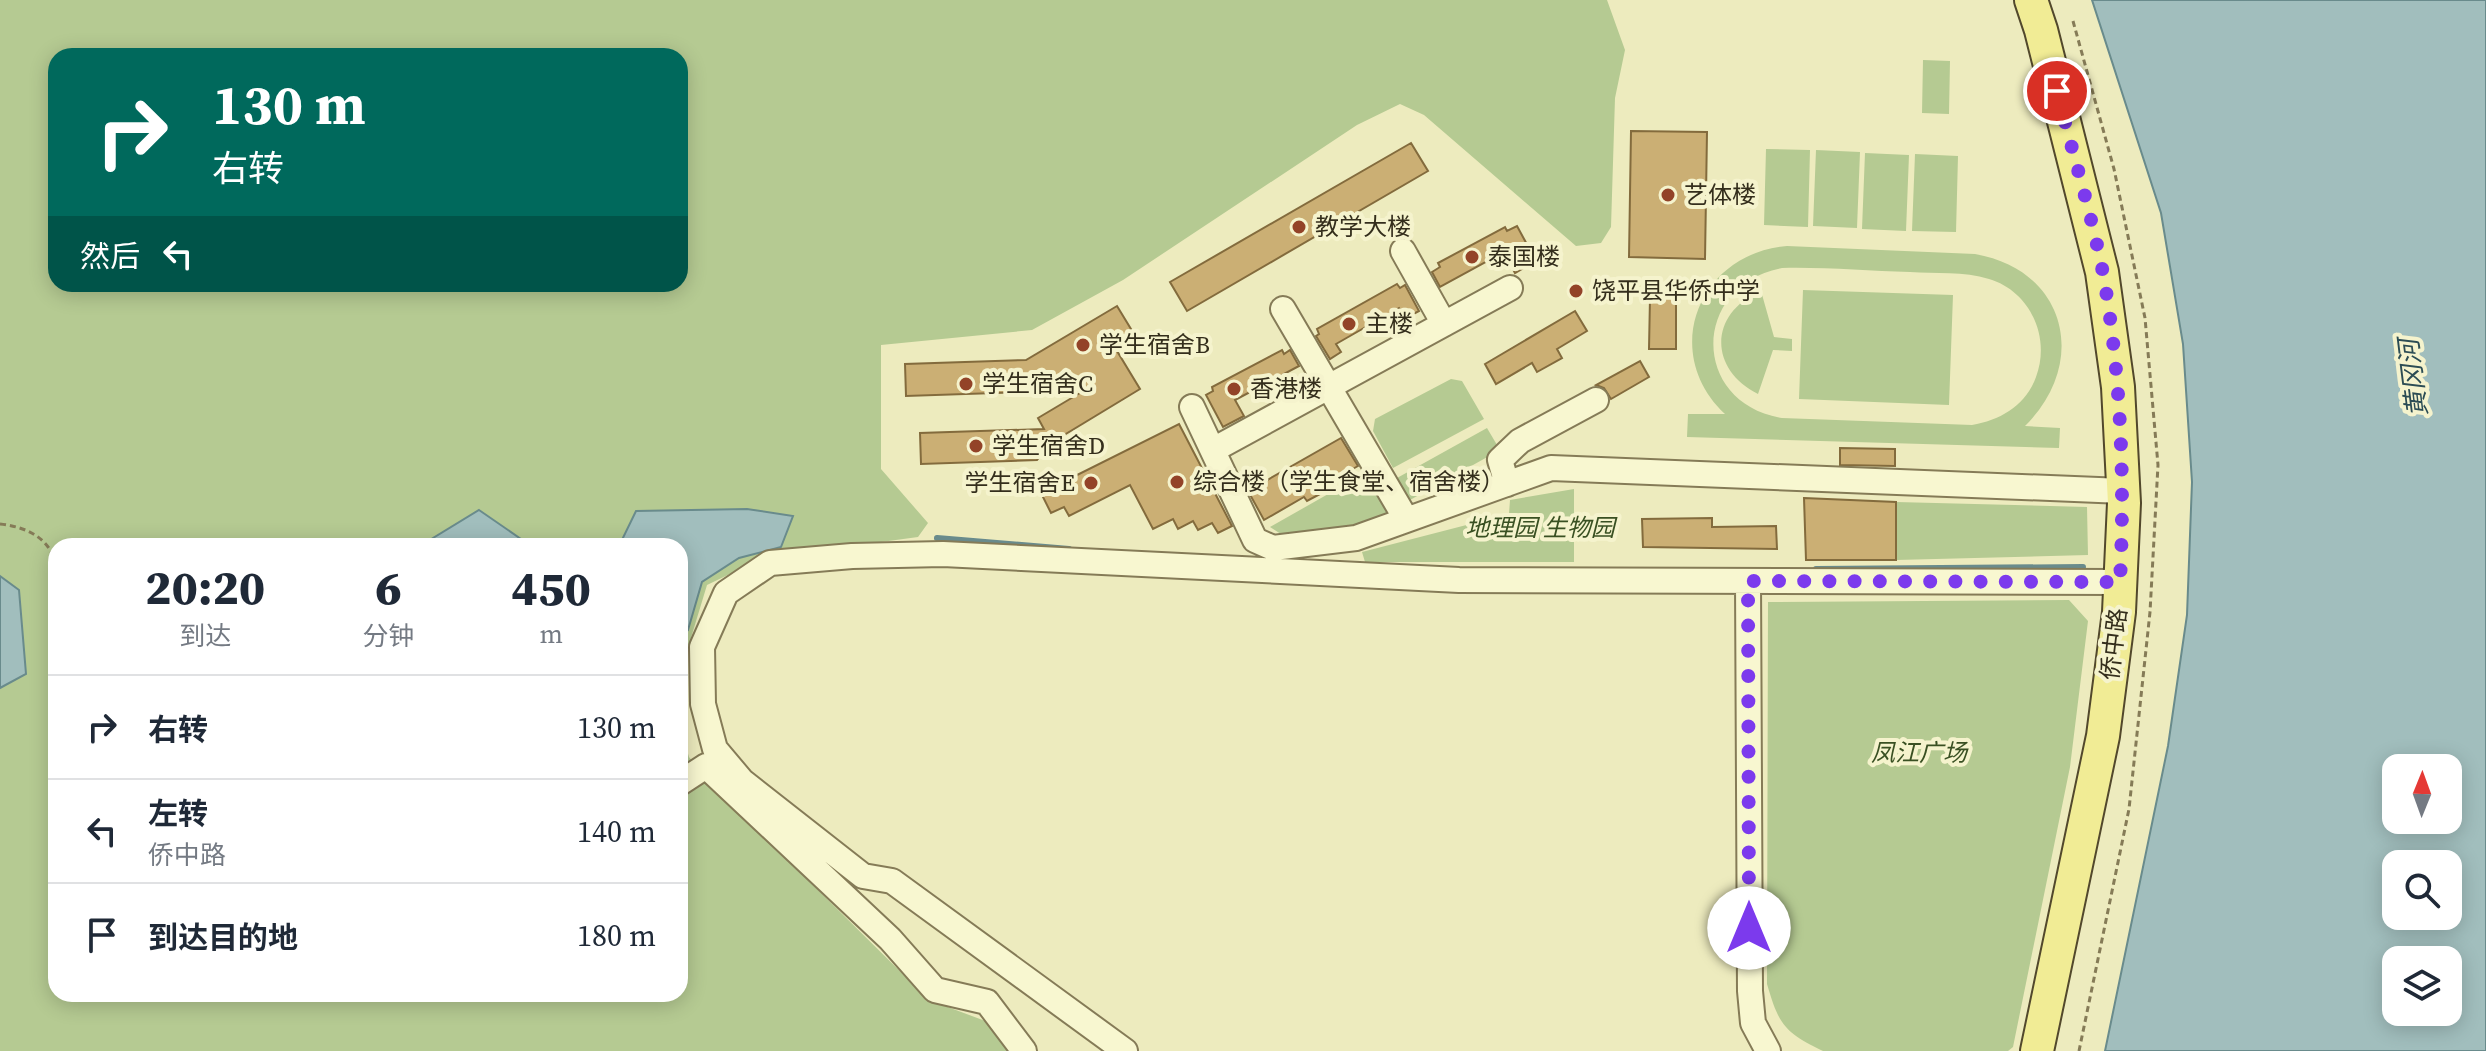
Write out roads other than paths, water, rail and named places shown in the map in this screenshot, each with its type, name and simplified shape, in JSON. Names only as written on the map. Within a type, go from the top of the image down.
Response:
[{"type":"main road","name":"侨中路","points":[[2031,0],[2102,272],[2118,387],[2123,491],[2119,612],[2103,736],[2037,1051]]},
{"type":"street","points":[[1403,251],[1444,324]]},
{"type":"street","points":[[1213,450],[1510,288]]},
{"type":"street","points":[[1283,309],[1406,519]]},
{"type":"street","points":[[1507,484],[1500,460],[1520,441],[1596,400]]},
{"type":"street","points":[[1192,407],[1255,540],[1273,548],[1356,538],[1551,468],[2123,491]]},
{"type":"street","points":[[1125,1051],[892,881],[863,876],[742,781],[715,749],[703,704],[702,647],[726,593],[770,563],[928,554],[1459,580],[2120,582]]},
{"type":"street","points":[[1748,581],[1750,991],[1753,1023],[1768,1051]]},
{"type":"street","points":[[688,778],[706,766],[890,939],[935,990],[987,1002],[1024,1051]]},
{"type":"water","name":"黄冈河","points":[[2092,0],[2486,0],[2486,1051],[2105,1051],[2168,746],[2187,615],[2192,482],[2183,344],[2161,213]]},
{"type":"water","points":[[747,509],[793,516],[781,547],[739,558],[702,582],[688,630],[688,538],[623,538],[636,511]]},
{"type":"water","points":[[479,510],[520,538],[433,538]]},
{"type":"water","points":[[0,576],[19,590],[26,674],[0,688]]},
{"type":"waterway","points":[[937,538],[1069,549]]},
{"type":"waterway","points":[[1816,569],[2083,567]]},
{"type":"place","name":"艺体楼","points":[[1668,195]]},
{"type":"place","name":"教学大楼","points":[[1299,227]]},
{"type":"place","name":"泰国楼","points":[[1472,257]]},
{"type":"place","name":"饶平县华侨中学","points":[[1576,291]]},
{"type":"place","name":"主楼","points":[[1349,324]]},
{"type":"place","name":"学生宿舍B","points":[[1083,345]]},
{"type":"place","name":"学生宿舍C","points":[[966,384]]},
{"type":"place","name":"香港楼","points":[[1234,389]]},
{"type":"place","name":"学生宿舍D","points":[[976,446]]},
{"type":"place","name":"综合楼（学生食堂、宿舍楼）","points":[[1177,482]]},
{"type":"place","name":"学生宿舍E","points":[[1091,483]]},
{"type":"park label","name":"地理园 生物园","points":[[1540,528]]},
{"type":"park label","name":"凤江广场","points":[[1919,753]]}]
